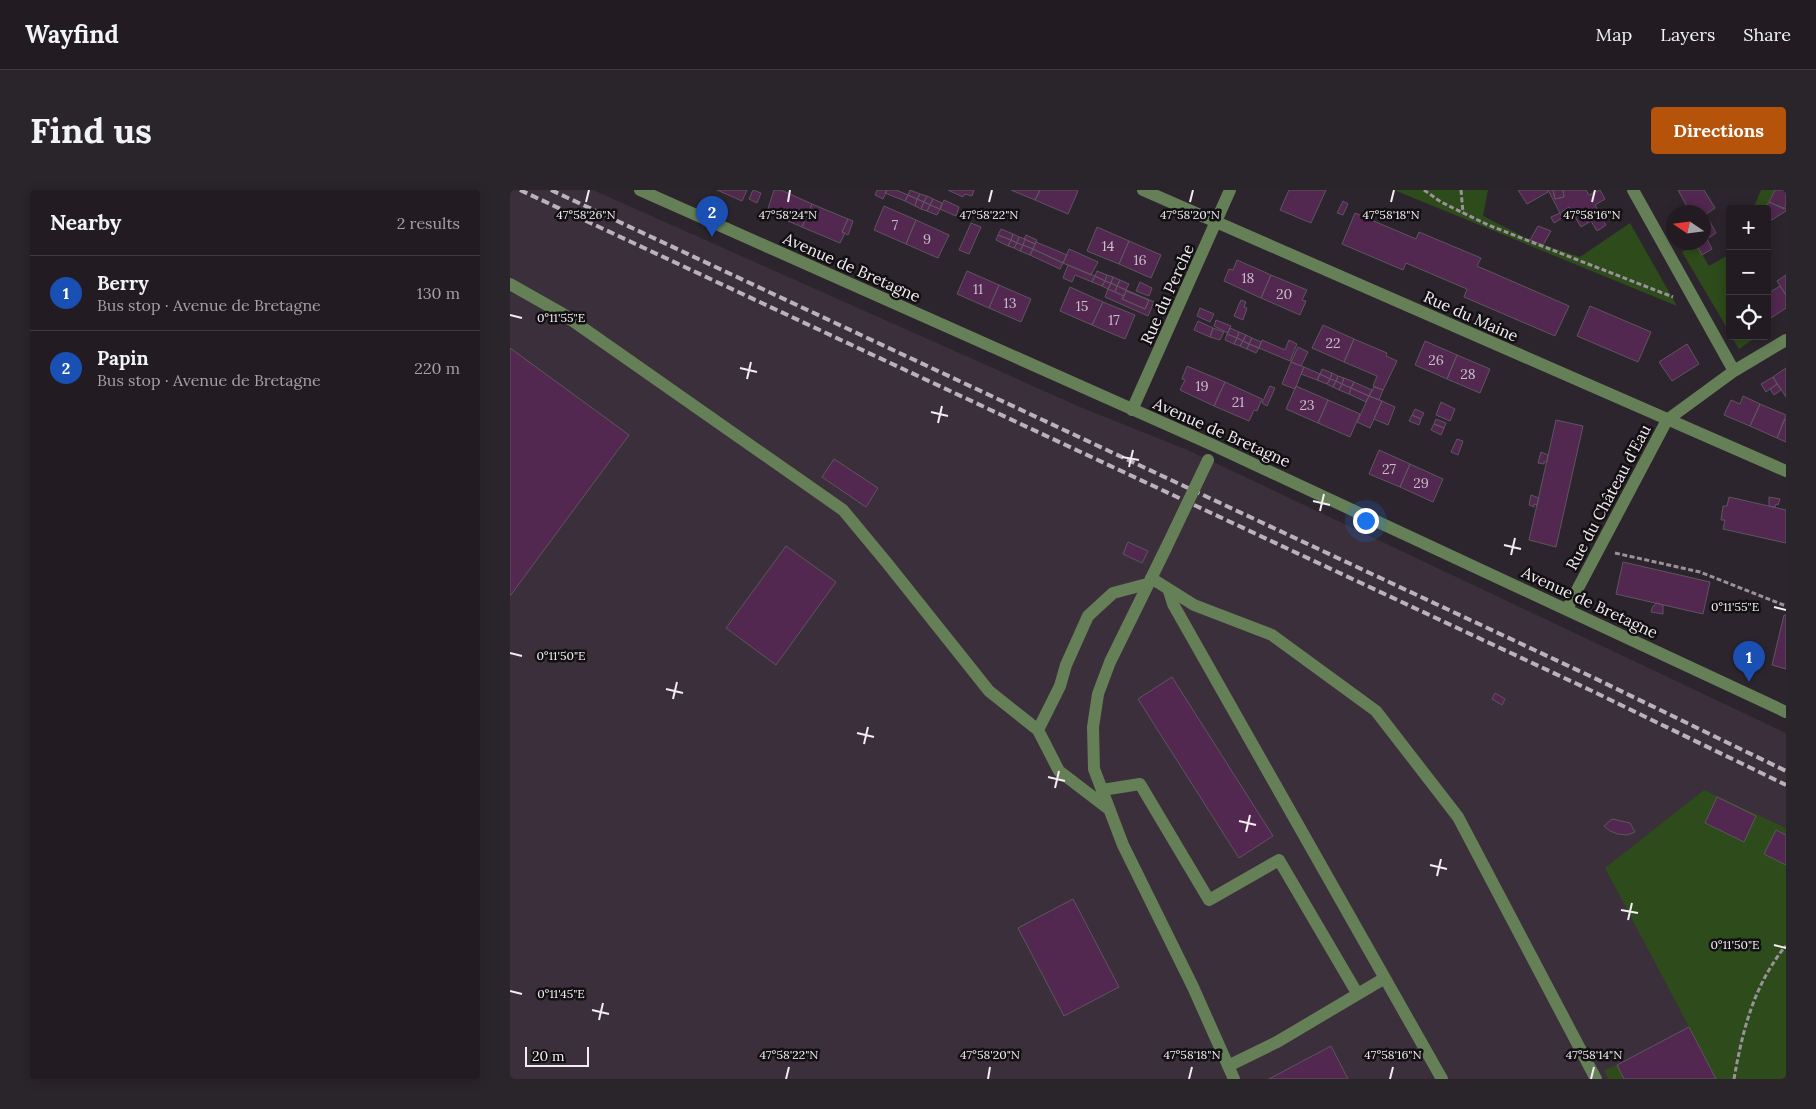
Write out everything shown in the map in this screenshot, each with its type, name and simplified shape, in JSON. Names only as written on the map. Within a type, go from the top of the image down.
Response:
[{"type":"street","name":"Avenue de Bretagne","points":[[640,190],[1215,446],[1786,712]]},
{"type":"street","name":"Rue du Maine","points":[[1143,190],[1786,471]]},
{"type":"street","name":"Rue du Perche","points":[[1132,410],[1230,190]]},
{"type":"street","points":[[1633,190],[1734,371]]},
{"type":"street","points":[[510,284],[563,314],[842,510],[887,563],[989,691],[1038,730],[1059,771],[1110,810]]},
{"type":"street","name":"Rue du Château d'Eau","points":[[1567,609],[1668,420],[1734,371],[1786,340]]},
{"type":"street","points":[[1215,446],[1110,662],[1098,694],[1093,727],[1094,769],[1123,845],[1193,987],[1234,1079]]},
{"type":"street","points":[[1038,730],[1060,686],[1066,665],[1088,616],[1113,593],[1149,581],[1194,605],[1272,635],[1376,711],[1458,817],[1596,1079]]},
{"type":"street","points":[[1169,591],[1173,604],[1442,1079]]},
{"type":"street","points":[[1102,790],[1140,784],[1208,900],[1279,860],[1357,993]]},
{"type":"street","points":[[1228,1066],[1276,1042],[1385,978]]},
{"type":"path","points":[[1424,190],[1441,202],[1488,225],[1698,307]]},
{"type":"path","points":[[1461,190],[1463,213]]},
{"type":"path","points":[[1599,550],[1700,572],[1786,606]]},
{"type":"path","points":[[1734,1079],[1745,1025],[1755,995],[1786,946]]},
{"type":"shaded area","points":[[510,190],[593,190],[1080,407],[1185,449],[1786,733],[1786,1079],[510,1079]]},
{"type":"green space","points":[[1394,190],[1488,190],[1483,216],[1530,240],[1580,257],[1630,223],[1677,306]]},
{"type":"green space","points":[[1761,190],[1775,190],[1767,205],[1755,205]]},
{"type":"green space","points":[[1686,250],[1700,250],[1709,266],[1726,256],[1726,326],[1682,252]]},
{"type":"green space","points":[[1733,340],[1752,340],[1739,349]]},
{"type":"green space","points":[[1704,790],[1786,828],[1786,1079],[1608,1079],[1604,1070],[1689,1027],[1605,868]]},
{"type":"building","points":[[717,190],[747,190],[742,201]]},
{"type":"building","points":[[753,190],[761,193],[757,203],[749,199]]},
{"type":"building","points":[[774,190],[781,190],[812,204],[802,227],[767,212]]},
{"type":"building","points":[[877,190],[887,190],[883,199],[875,195]]},
{"type":"building","points":[[887,190],[896,190],[908,195],[905,201],[885,193]]},
{"type":"building","points":[[910,190],[920,194],[917,199],[908,195]]},
{"type":"building","points":[[948,190],[974,190],[972,196],[965,194],[963,197]]},
{"type":"building","points":[[1011,190],[1040,190],[1035,200]]},
{"type":"building","points":[[1040,190],[1078,191],[1068,214],[1035,200]]},
{"type":"building","points":[[1289,190],[1326,190],[1311,223],[1280,210]]},
{"type":"building","points":[[1518,190],[1548,190],[1548,192],[1527,204]]},
{"type":"building","points":[[1548,190],[1553,190],[1555,199],[1564,197],[1563,190],[1586,190],[1589,195],[1600,190],[1605,199],[1595,205],[1606,225],[1597,231],[1591,221],[1581,227],[1569,207],[1560,213]]},
{"type":"building","points":[[1553,190],[1563,190],[1564,197],[1555,199]]},
{"type":"building","points":[[1678,190],[1704,190],[1715,208],[1711,211],[1711,205],[1686,205]]},
{"type":"building","points":[[1775,190],[1786,190],[1786,205],[1784,209],[1769,202]]},
{"type":"building","points":[[920,194],[927,196],[924,202],[917,199]]},
{"type":"building","points":[[908,195],[917,199],[915,206],[905,201]]},
{"type":"building","points":[[927,196],[933,199],[930,205],[924,202]]},
{"type":"building","points":[[917,199],[924,202],[921,209],[915,206]]},
{"type":"building","points":[[933,199],[942,203],[940,209],[930,205]]},
{"type":"building","points":[[944,200],[959,207],[956,216],[940,209]]},
{"type":"building","points":[[1343,201],[1348,204],[1343,215],[1337,213]]},
{"type":"building","points":[[924,202],[930,205],[927,211],[921,209]]},
{"type":"building","points":[[1769,202],[1786,209],[1786,211],[1771,220],[1771,205],[1767,205]]},
{"type":"building","points":[[812,204],[848,219],[842,232],[845,233],[840,243],[802,227]]},
{"type":"building","points":[[930,205],[940,209],[937,215],[927,211]]},
{"type":"building","points":[[884,206],[916,220],[906,244],[874,230]]},
{"type":"building","points":[[1355,213],[1416,239],[1419,232],[1481,258],[1477,266],[1569,306],[1555,336],[1464,297],[1467,289],[1406,263],[1403,270],[1342,244]]},
{"type":"building","points":[[1560,213],[1562,218],[1554,223],[1551,217]]},
{"type":"building","points":[[848,219],[853,221],[848,235],[842,232]]},
{"type":"building","points":[[916,220],[949,235],[938,258],[906,244]]},
{"type":"building","points":[[971,223],[981,227],[969,254],[959,250]]},
{"type":"building","points":[[1711,224],[1716,233],[1711,236]]},
{"type":"building","points":[[1538,226],[1551,231],[1543,245],[1530,240]]},
{"type":"building","points":[[1097,227],[1129,241],[1119,264],[1087,251]]},
{"type":"building","points":[[1001,229],[1013,234],[1011,240],[998,235]]},
{"type":"building","points":[[1013,234],[1019,237],[1017,243],[1011,240]]},
{"type":"building","points":[[998,235],[1011,240],[1008,246],[996,240]]},
{"type":"building","points":[[1026,235],[1037,240],[1035,244],[1024,239]]},
{"type":"building","points":[[1019,237],[1025,239],[1023,245],[1017,243]]},
{"type":"building","points":[[1025,239],[1035,244],[1033,249],[1023,245]]},
{"type":"building","points":[[1011,240],[1017,243],[1014,248],[1008,246]]},
{"type":"building","points":[[1129,241],[1161,255],[1151,278],[1119,264]]},
{"type":"building","points":[[1036,242],[1067,255],[1063,263],[1033,249]]},
{"type":"building","points":[[1017,243],[1023,245],[1020,251],[1014,248]]},
{"type":"building","points":[[1023,245],[1033,249],[1030,255],[1020,251]]},
{"type":"building","points":[[1033,249],[1063,263],[1060,269],[1030,255]]},
{"type":"building","points":[[1069,249],[1098,262],[1091,275],[1063,263]]},
{"type":"building","points":[[1699,250],[1710,250],[1702,255]]},
{"type":"building","points":[[1237,260],[1271,275],[1261,298],[1224,281],[1229,269],[1233,270]]},
{"type":"building","points":[[1068,265],[1095,276],[1092,282],[1075,275],[1072,282],[1063,278]]},
{"type":"building","points":[[967,271],[999,285],[989,308],[957,294]]},
{"type":"building","points":[[1097,271],[1107,275],[1105,281],[1095,276]]},
{"type":"building","points":[[1107,275],[1113,277],[1111,283],[1105,281]]},
{"type":"building","points":[[1271,275],[1307,290],[1302,300],[1306,301],[1300,315],[1261,298]]},
{"type":"building","points":[[1786,275],[1786,295],[1777,281]]},
{"type":"building","points":[[1095,276],[1105,281],[1102,286],[1092,282]]},
{"type":"building","points":[[1113,277],[1120,280],[1117,286],[1111,283]]},
{"type":"building","points":[[1120,280],[1129,284],[1126,290],[1117,286]]},
{"type":"building","points":[[1105,281],[1111,283],[1108,289],[1102,286]]},
{"type":"building","points":[[1140,282],[1152,288],[1149,296],[1136,291]]},
{"type":"building","points":[[1111,283],[1117,286],[1115,292],[1108,289]]},
{"type":"building","points":[[999,285],[1031,299],[1021,322],[989,308]]},
{"type":"building","points":[[1117,286],[1126,290],[1124,296],[1115,292]]},
{"type":"building","points":[[1780,286],[1786,295],[1786,308],[1771,318],[1771,295],[1771,292]]},
{"type":"building","points":[[1070,287],[1103,302],[1092,325],[1060,311]]},
{"type":"building","points":[[1108,289],[1124,296],[1122,299],[1145,309],[1149,300],[1126,290],[1154,302],[1148,316],[1105,297]]},
{"type":"building","points":[[1126,291],[1149,300],[1145,309],[1122,299]]},
{"type":"building","points":[[1241,300],[1246,302],[1244,307],[1247,308],[1243,320],[1234,316]]},
{"type":"building","points":[[1103,302],[1135,315],[1125,339],[1092,325]]},
{"type":"building","points":[[1590,306],[1651,332],[1638,362],[1577,336]]},
{"type":"building","points":[[1200,308],[1214,314],[1210,322],[1197,316]]},
{"type":"building","points":[[1216,320],[1231,326],[1228,333],[1214,326]]},
{"type":"building","points":[[1198,321],[1213,328],[1210,337],[1194,330]]},
{"type":"building","points":[[1323,325],[1354,339],[1344,362],[1312,348]]},
{"type":"building","points":[[1213,328],[1224,332],[1220,340],[1210,337]]},
{"type":"building","points":[[1230,328],[1239,332],[1237,338],[1227,334]]},
{"type":"building","points":[[1239,332],[1246,335],[1243,341],[1237,338]]},
{"type":"building","points":[[1227,334],[1237,338],[1234,344],[1225,340]]},
{"type":"building","points":[[1246,335],[1252,338],[1249,344],[1243,341]]},
{"type":"building","points":[[1237,338],[1243,341],[1240,346],[1234,344]]},
{"type":"building","points":[[1252,338],[1261,342],[1259,348],[1249,344]]},
{"type":"building","points":[[1354,339],[1387,353],[1386,356],[1397,361],[1383,390],[1373,386],[1377,376],[1344,362]]},
{"type":"building","points":[[1262,340],[1285,350],[1289,340],[1297,344],[1290,361],[1259,348]]},
{"type":"building","points":[[1243,341],[1249,344],[1247,349],[1240,346]]},
{"type":"building","points":[[1425,341],[1457,355],[1447,379],[1415,365]]},
{"type":"building","points":[[1249,344],[1259,348],[1256,353],[1247,349]]},
{"type":"building","points":[[1687,344],[1699,364],[1672,381],[1659,362]]},
{"type":"building","points":[[1298,347],[1308,352],[1301,366],[1291,362]]},
{"type":"building","points":[[510,348],[629,435],[510,596]]},
{"type":"building","points":[[1457,355],[1490,369],[1480,393],[1447,379]]},
{"type":"building","points":[[1291,362],[1304,367],[1295,389],[1282,384]]},
{"type":"building","points":[[1187,366],[1225,382],[1214,406],[1180,390],[1185,380],[1182,379]]},
{"type":"building","points":[[1304,367],[1320,374],[1317,380],[1301,374]]},
{"type":"building","points":[[1786,368],[1786,397],[1773,377]]},
{"type":"building","points":[[1322,369],[1332,373],[1330,379],[1320,374]]},
{"type":"building","points":[[1332,373],[1338,376],[1336,381],[1330,379]]},
{"type":"building","points":[[1320,374],[1330,379],[1327,384],[1317,380]]},
{"type":"building","points":[[1338,376],[1344,378],[1342,384],[1336,381]]},
{"type":"building","points":[[1773,377],[1777,384],[1766,392],[1761,384]]},
{"type":"building","points":[[1344,378],[1354,382],[1351,388],[1342,384]]},
{"type":"building","points":[[1330,379],[1336,381],[1333,387],[1327,384]]},
{"type":"building","points":[[1336,381],[1342,384],[1339,390],[1333,387]]},
{"type":"building","points":[[1225,382],[1262,399],[1257,411],[1254,410],[1249,421],[1214,406]]},
{"type":"building","points":[[1354,382],[1372,390],[1369,396],[1351,388]]},
{"type":"building","points":[[1342,384],[1351,388],[1349,394],[1339,390]]},
{"type":"building","points":[[1777,384],[1781,390],[1774,395],[1770,389]]},
{"type":"building","points":[[1270,386],[1275,388],[1267,406],[1262,403]]},
{"type":"building","points":[[1296,386],[1328,400],[1318,423],[1286,409]]},
{"type":"building","points":[[1374,387],[1383,390],[1379,400],[1369,396]]},
{"type":"building","points":[[1351,388],[1369,396],[1366,402],[1349,394]]},
{"type":"building","points":[[1369,396],[1382,401],[1370,428],[1357,422]]},
{"type":"building","points":[[1743,396],[1760,404],[1750,426],[1724,415],[1731,400],[1740,404]]},
{"type":"building","points":[[1328,400],[1360,414],[1350,437],[1318,423]]},
{"type":"building","points":[[1382,401],[1395,407],[1388,425],[1374,419]]},
{"type":"building","points":[[1441,402],[1455,409],[1450,421],[1436,415]]},
{"type":"building","points":[[1760,404],[1786,415],[1777,438],[1750,426]]},
{"type":"building","points":[[1415,409],[1424,413],[1421,419],[1412,415]]},
{"type":"building","points":[[1412,415],[1421,419],[1419,425],[1409,421]]},
{"type":"building","points":[[1436,419],[1446,423],[1444,428],[1434,424]]},
{"type":"building","points":[[1786,419],[1786,442],[1777,438]]},
{"type":"building","points":[[1556,420],[1583,426],[1556,547],[1529,540]]},
{"type":"building","points":[[1434,424],[1444,428],[1441,435],[1431,430]]},
{"type":"building","points":[[1457,439],[1463,441],[1458,455],[1451,452]]},
{"type":"building","points":[[1379,450],[1410,464],[1400,487],[1369,474]]},
{"type":"building","points":[[1541,452],[1548,455],[1547,462],[1544,462],[1544,464],[1538,463]]},
{"type":"building","points":[[834,459],[878,488],[866,507],[822,477]]},
{"type":"building","points":[[1410,464],[1443,479],[1433,502],[1400,487]]},
{"type":"building","points":[[1531,495],[1539,498],[1537,505],[1534,504],[1534,507],[1529,505]]},
{"type":"building","points":[[1729,497],[1786,510],[1786,543],[1723,529],[1725,520],[1721,520],[1723,506],[1727,506]]},
{"type":"building","points":[[1769,497],[1780,499],[1778,505],[1776,504],[1775,507],[1769,506]]},
{"type":"building","points":[[1128,542],[1148,551],[1142,563],[1123,554]]},
{"type":"building","points":[[786,546],[836,582],[776,665],[726,628]]},
{"type":"building","points":[[1623,562],[1710,582],[1703,614],[1616,594]]},
{"type":"building","points":[[1656,603],[1663,605],[1663,614],[1651,612]]},
{"type":"building","points":[[1784,615],[1786,615],[1786,669],[1772,665]]},
{"type":"building","points":[[1172,677],[1273,836],[1239,858],[1138,699]]},
{"type":"building","points":[[1495,693],[1505,699],[1502,705],[1492,699]]},
{"type":"building","points":[[1717,797],[1756,816],[1744,842],[1705,823]]},
{"type":"building","points":[[1612,819],[1630,823],[1635,832],[1627,835],[1610,831],[1604,826]]},
{"type":"building","points":[[1776,830],[1786,835],[1786,865],[1764,854]]},
{"type":"building","points":[[1073,899],[1119,987],[1064,1016],[1018,928]]},
{"type":"building","points":[[1689,1027],[1716,1079],[1624,1079],[1617,1065]]},
{"type":"building","points":[[1331,1046],[1348,1079],[1269,1079]]},
{"type":"railway","points":[[520,190],[1590,690],[1786,785]]},
{"type":"railway","points":[[551,190],[1590,676],[1786,771]]},
{"type":"place","name":"Papin","points":[[712,237]]},
{"type":"place","name":"Berry","points":[[1749,682]]}]
